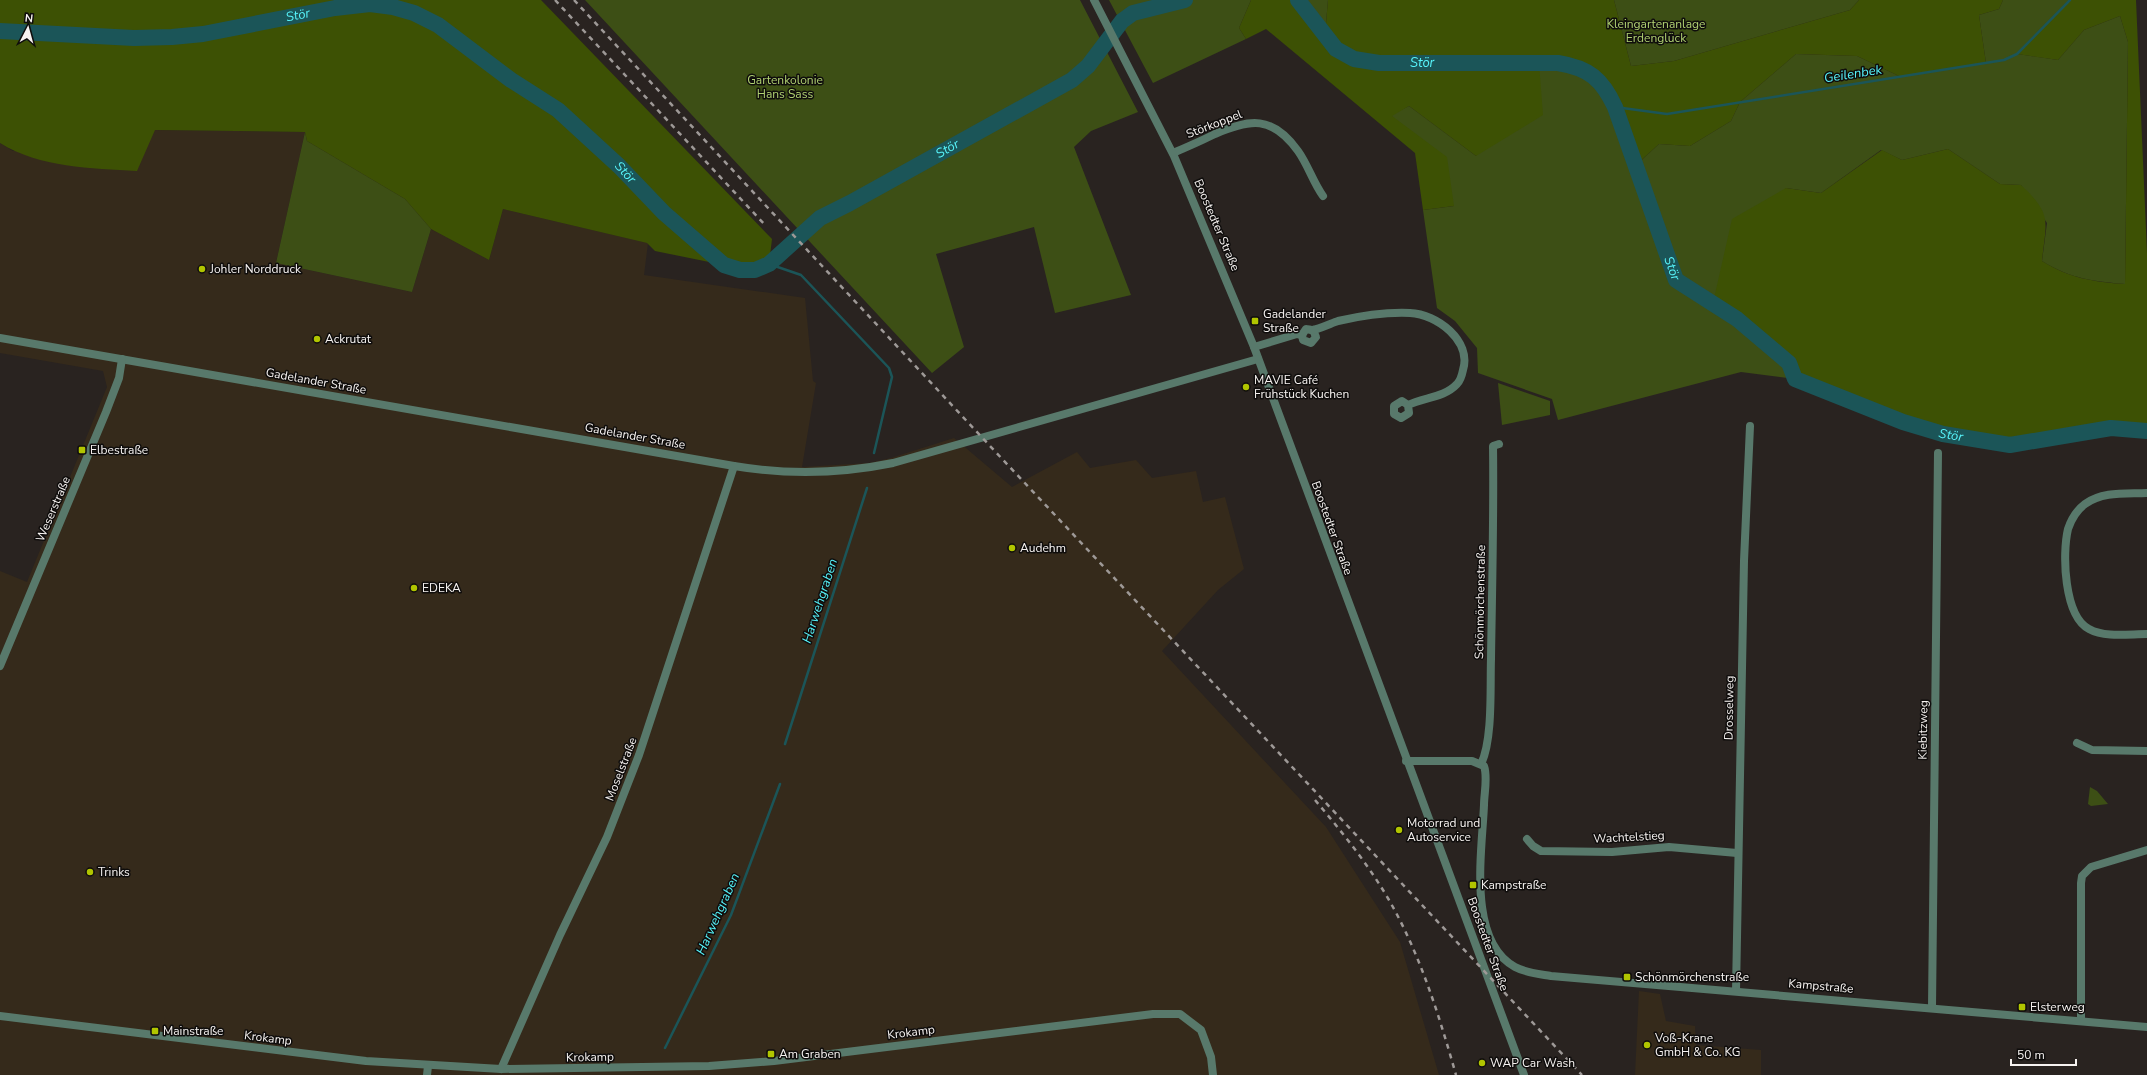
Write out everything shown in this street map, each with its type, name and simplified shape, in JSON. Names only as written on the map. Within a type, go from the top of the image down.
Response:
[{"type":"street","name":"Boostedter Straße","points":[[1094,0],[1118,43],[1173,153],[1254,347],[1406,761],[1524,1075]]},
{"type":"street","name":"Störkoppel","points":[[1173,153],[1237,125],[1254,122],[1261,123],[1282,135],[1297,150],[1323,196]]},
{"type":"street","points":[[1302,335],[1306,329],[1313,330],[1346,320],[1401,314],[1419,314],[1440,324],[1459,342],[1464,352],[1465,366],[1462,377],[1459,382],[1447,393],[1408,405]]},
{"type":"street","points":[[1302,335],[1305,342],[1311,343],[1316,337],[1313,330]]},
{"type":"street","points":[[1254,347],[1297,334],[1302,335]]},
{"type":"street","name":"Gadelander Straße","points":[[0,338],[734,466],[786,473],[813,473],[863,469],[893,463],[1258,360]]},
{"type":"street","name":"Weserstraße","points":[[0,666],[106,412],[119,378],[122,359]]},
{"type":"street","name":"Drosselweg","points":[[1736,991],[1737,853],[1744,553],[1750,426]]},
{"type":"street","name":"Schönmörchenstraße","points":[[1499,444],[1493,446],[1494,505],[1490,683],[1487,740],[1481,764],[1485,769],[1482,907],[1488,935],[1499,954]]},
{"type":"street","name":"Kiebitzweg","points":[[1932,1007],[1938,453]]},
{"type":"street","name":"Moselstraße","points":[[501,1069],[560,935],[607,837],[639,755],[653,718],[734,466]]},
{"type":"street","points":[[2147,493],[2101,496],[2085,504],[2078,511],[2068,529],[2066,572],[2067,586],[2072,608],[2082,624],[2097,632],[2147,634]]},
{"type":"street","points":[[2077,743],[2084,748],[2092,750],[2147,751]]},
{"type":"street","points":[[1406,761],[1472,761],[1481,764]]},
{"type":"street","name":"Wachtelstieg","points":[[1527,839],[1533,846],[1541,851],[1612,852],[1669,847],[1737,853]]},
{"type":"street","points":[[2081,1021],[2082,876],[2091,867],[2147,850]]},
{"type":"street","name":"Kampstraße","points":[[1499,954],[1517,968],[1534,973],[2147,1027]]},
{"type":"street","name":"Krokamp","points":[[0,1016],[366,1061],[428,1066],[501,1069],[709,1066],[782,1060],[1153,1014],[1180,1014],[1201,1030],[1211,1056],[1213,1075]]},
{"type":"street","points":[[427,1075],[428,1066]]},
{"type":"shaded area","points":[[155,130],[305,132],[276,263],[412,292],[431,229],[489,260],[503,209],[648,243],[644,275],[805,298],[813,381],[816,383],[802,467],[869,463],[891,458],[954,438],[1012,487],[1077,452],[1090,468],[1136,460],[1152,478],[1196,471],[1203,502],[1225,497],[1244,569],[1218,590],[1162,651],[1326,827],[1400,942],[1439,1075],[0,1075],[0,571],[27,582],[107,387],[103,371],[0,353],[0,143],[13,151]]},
{"type":"shaded area","points":[[1639,991],[1660,994],[1666,1021],[1695,1026],[1696,1045],[1761,1050],[1761,1075],[1635,1075]]},
{"type":"green space","points":[[0,0],[541,0],[772,239],[769,264],[755,270],[740,270],[724,265],[655,251],[647,243],[503,209],[489,260],[431,229],[405,199],[307,141],[305,132],[155,130],[137,171],[66,165],[32,158],[0,143]]},
{"type":"green space","name":"Gartenkolonie Hans Sass","points":[[585,0],[1080,0],[1138,112],[1091,131],[1074,147],[1131,295],[1055,313],[1034,227],[936,254],[964,347],[932,373]]},
{"type":"green space","points":[[1109,0],[1251,0],[1239,28],[1246,39],[1153,83]]},
{"type":"green space","points":[[1251,0],[1298,0],[1325,35],[1328,0],[1614,0],[1631,66],[1674,61],[1850,10],[1859,0],[2003,0],[1999,9],[1979,15],[1986,63],[1901,77],[1857,56],[1796,54],[1740,102],[1731,121],[1690,146],[1659,144],[1636,165],[1615,107],[1607,92],[1596,79],[1582,70],[1563,64],[1539,63],[1543,115],[1476,156],[1409,106],[1392,116],[1447,157],[1454,206],[1423,210],[1415,153],[1266,29],[1246,39],[1239,28]]},
{"type":"green space","points":[[1298,0],[1328,0],[1325,35]]},
{"type":"green space","name":"Kleingartenanlage Erdenglück","points":[[1614,0],[1859,0],[1850,10],[1674,61],[1631,66]]},
{"type":"green space","points":[[2003,0],[2070,0],[2018,54],[2058,60],[2084,30],[2120,16],[2128,42],[2125,284],[2082,278],[2063,272],[2042,261],[2047,223],[2021,185],[2000,184],[1948,149],[1902,160],[1881,150],[1821,193],[1786,188],[1713,303],[1737,319],[1789,363],[1795,379],[1741,372],[1558,420],[1552,399],[1478,373],[1477,348],[1455,321],[1437,308],[1423,210],[1454,206],[1391,115],[1409,106],[1476,156],[1539,63],[1565,65],[1584,71],[1598,80],[1608,93],[1636,165],[1659,144],[1690,146],[1731,121],[1740,102],[1796,54],[1857,56],[1901,77],[1986,63],[1979,15],[1999,9]]},
{"type":"green space","points":[[2070,0],[2136,0],[2147,253],[2147,429],[2111,428],[2010,445],[1943,434],[1903,422],[1795,379],[1789,363],[1737,319],[1713,303],[1732,219],[1786,188],[1821,193],[1882,150],[1902,160],[1948,149],[2000,184],[2021,185],[2038,204],[2045,219],[2046,227],[2042,261],[2052,267],[2082,278],[2125,284],[2128,42],[2120,16],[2084,30],[2058,60],[2017,54]]},
{"type":"green space","points":[[305,132],[307,141],[405,199],[431,229],[412,292],[276,263]]},
{"type":"green space","points":[[1498,383],[1550,401],[1550,415],[1502,425]]},
{"type":"green space","points":[[2090,787],[2097,791],[2108,804],[2091,806],[2088,804]]},
{"type":"waterway","name":"Stör","points":[[0,31],[134,38],[172,37],[203,34],[335,8],[370,4],[393,7],[414,13],[438,25],[511,80],[558,110],[619,166],[664,213],[724,265],[740,270],[755,270],[769,264],[820,218],[850,203],[1072,80],[1088,66],[1122,21],[1133,13],[1185,0]]},
{"type":"waterway","name":"Stör","points":[[1298,0],[1336,49],[1354,59],[1379,63],[1558,63],[1578,68],[1593,76],[1605,89],[1615,107],[1676,280],[1737,319],[1789,363],[1795,379],[1903,422],[1943,434],[2010,445],[2111,428],[2147,431]]},
{"type":"waterway","name":"Geilenbek","points":[[1615,107],[1667,114],[2004,60],[2017,54],[2070,0]]},
{"type":"waterway","name":"Harwehgraben","points":[[769,264],[801,275],[889,368],[892,377],[874,453]]},
{"type":"waterway","name":"Harwehgraben","points":[[785,744],[867,488]]},
{"type":"waterway","name":"Harwehgraben","points":[[665,1048],[731,915],[780,784]]},
{"type":"railway","points":[[555,0],[766,226]]},
{"type":"railway","points":[[574,0],[990,446],[1582,1075]]},
{"type":"railway","points":[[1315,800],[1345,836],[1363,861],[1381,887],[1400,921],[1428,985],[1456,1075]]},
{"type":"place","name":"Johler Norddruck","points":[[202,269]]},
{"type":"place","name":"Gadelander Straße","points":[[1255,321]]},
{"type":"place","name":"Ackrutat","points":[[317,339]]},
{"type":"place","name":"MAVIE Café Frühstück Kuchen","points":[[1246,387]]},
{"type":"place","name":"Elbestraße","points":[[82,450]]},
{"type":"place","name":"Audehm","points":[[1012,548]]},
{"type":"place","name":"EDEKA","points":[[414,588]]},
{"type":"place","name":"Motorrad und Autoservice","points":[[1399,830]]},
{"type":"place","name":"Trinks","points":[[90,872]]},
{"type":"place","name":"Kampstraße","points":[[1473,885]]},
{"type":"place","name":"Schönmörchenstraße","points":[[1627,977]]},
{"type":"place","name":"Elsterweg","points":[[2022,1007]]},
{"type":"place","name":"Mainstraße","points":[[155,1031]]},
{"type":"place","name":"Voß-Krane GmbH & Co. KG","points":[[1647,1045]]},
{"type":"place","name":"Am Graben","points":[[771,1054]]},
{"type":"place","name":"WAP Car Wash","points":[[1482,1063]]}]
